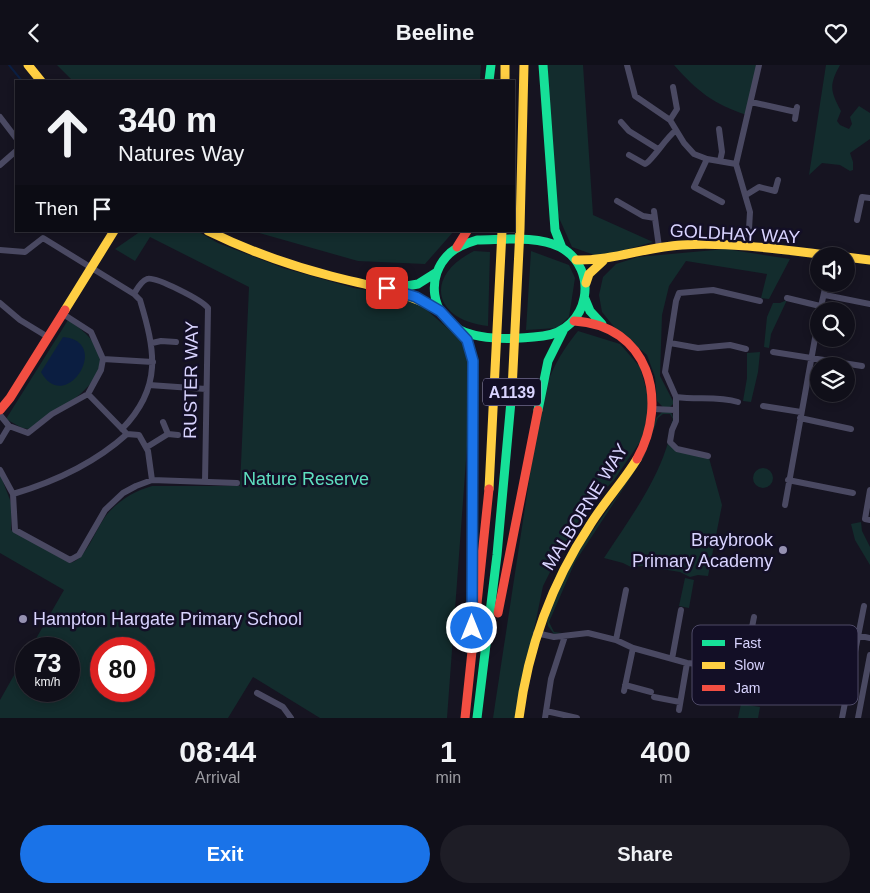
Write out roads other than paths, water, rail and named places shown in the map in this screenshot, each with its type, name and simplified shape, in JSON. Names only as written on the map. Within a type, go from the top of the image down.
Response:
[{"type":"main road","points":[[28,65],[41,80]]},
{"type":"main road","points":[[490,80],[491,65]]},
{"type":"main road","points":[[505,65],[505,80]]},
{"type":"main road","name":"A1139","points":[[478,715],[504,499],[514,359],[520,248],[524,65]]},
{"type":"main road","points":[[543,65],[555,230],[562,248]]},
{"type":"main road","points":[[0,410],[10,398],[113,232]]},
{"type":"main road","points":[[210,232],[235,245],[314,272],[387,288],[416,297],[440,311],[467,340],[473,361],[472,666]]},
{"type":"main road","points":[[457,247],[466,232]]},
{"type":"main road","name":"A1139","points":[[465,718],[472,666],[490,481],[502,232]]},
{"type":"main road","points":[[387,288],[417,286],[428,281],[437,272],[444,257],[457,247],[477,240],[544,242],[562,248],[576,261],[586,283]]},
{"type":"main road","name":"GOLDHAY WAY","points":[[576,261],[604,261],[659,247],[748,247],[810,254]]},
{"type":"main road","points":[[855,258],[870,260]]},
{"type":"main road","points":[[478,715],[548,361],[563,331],[574,321],[585,299],[586,283],[589,274],[604,261]]},
{"type":"main road","points":[[437,272],[435,296],[440,311]]},
{"type":"main road","name":"MALBORNE WAY","points":[[519,718],[523,683],[536,633],[576,546],[643,445],[652,421],[651,387],[644,363],[631,346],[606,328],[590,311],[585,299]]},
{"type":"main road","name":"MALBORNE WAY","points":[[574,321],[585,320],[606,328]]},
{"type":"main road","points":[[457,328],[471,334],[541,338],[563,331]]},
{"type":"street","points":[[627,65],[635,96],[670,120],[675,131],[694,153],[706,159],[736,164]]},
{"type":"street","points":[[748,247],[750,212],[736,164],[759,65]]},
{"type":"street","points":[[670,120],[677,109],[673,87]]},
{"type":"street","points":[[751,101],[796,112]]},
{"type":"street","points":[[0,117],[15,137]]},
{"type":"street","points":[[621,121],[629,131],[658,149]]},
{"type":"street","points":[[720,129],[722,152],[720,161]]},
{"type":"street","points":[[629,155],[645,164],[649,163],[658,149],[675,131]]},
{"type":"street","points":[[0,165],[15,152]]},
{"type":"street","points":[[706,159],[694,187],[722,202]]},
{"type":"street","points":[[746,195],[759,187],[775,191],[778,180]]},
{"type":"street","points":[[857,220],[862,197],[870,198]]},
{"type":"street","points":[[617,201],[643,216],[655,215],[659,247]]},
{"type":"street","points":[[0,250],[25,252],[43,238],[46,232]]},
{"type":"street","points":[[13,494],[38,486],[109,451],[125,431],[142,404],[149,385],[153,362],[152,343],[140,300],[134,294],[43,238]]},
{"type":"street","name":"RUSTER WAY","points":[[134,294],[142,282],[148,278],[156,279],[205,303],[208,308],[205,482]]},
{"type":"street","points":[[708,456],[677,449],[670,443],[672,429],[676,421],[676,397],[665,372],[676,301],[679,293],[712,291],[760,301]]},
{"type":"street","points":[[822,302],[825,292]]},
{"type":"street","points":[[825,295],[870,304]]},
{"type":"street","points":[[787,299],[810,306]]},
{"type":"street","points":[[0,303],[20,320],[48,337]]},
{"type":"street","points":[[0,415],[4,423],[9,427],[28,433],[52,414],[88,394],[101,370],[103,359],[91,332],[63,314]]},
{"type":"street","points":[[152,343],[161,341],[176,342]]},
{"type":"street","points":[[670,343],[698,348],[730,345],[746,349]]},
{"type":"street","points":[[773,352],[810,358]]},
{"type":"street","points":[[103,359],[153,362]]},
{"type":"street","points":[[785,505],[788,479],[810,364]]},
{"type":"street","points":[[855,365],[862,366]]},
{"type":"street","points":[[149,385],[206,389]]},
{"type":"street","points":[[88,394],[125,431],[139,435],[147,447],[152,469],[152,480]]},
{"type":"street","points":[[676,397],[700,400],[723,397],[738,402]]},
{"type":"street","points":[[763,406],[851,429]]},
{"type":"street","points":[[653,409],[675,409]]},
{"type":"street","points":[[163,423],[168,434]]},
{"type":"street","points":[[0,441],[9,427]]},
{"type":"street","points":[[147,447],[168,434],[178,435]]},
{"type":"street","points":[[0,470],[13,494],[15,530],[70,560],[79,555],[105,510],[123,493],[152,480],[238,483]]},
{"type":"street","points":[[788,479],[853,493]]},
{"type":"street","points":[[870,491],[865,519],[870,520]]},
{"type":"street","points":[[616,640],[626,590]]},
{"type":"street","points":[[864,606],[858,636],[870,638]]},
{"type":"street","points":[[672,659],[681,610]]},
{"type":"street","points":[[752,625],[754,617]]},
{"type":"street","points":[[536,633],[554,637],[588,633],[616,640],[633,648],[692,663]]},
{"type":"street","points":[[565,636],[551,679],[545,715],[577,718]]},
{"type":"street","points":[[633,648],[625,688],[680,702]]},
{"type":"street","points":[[858,718],[870,655]]},
{"type":"street","points":[[679,710],[687,663]]},
{"type":"street","points":[[257,693],[283,707],[291,718]]},
{"type":"street","points":[[842,718],[845,705]]},
{"type":"water","points":[[63,337],[77,341],[84,350],[84,361],[80,373],[72,381],[62,386],[51,383],[41,372]]},
{"type":"waterway","points":[[9,65],[21,80]]},
{"type":"place","name":"Braybrook Primary Academy","points":[[783,550]]},
{"type":"place","name":"Hampton Hargate Primary School","points":[[23,619]]},
{"type":"park label","name":"Nature Reserve","points":[[306,479]]}]
